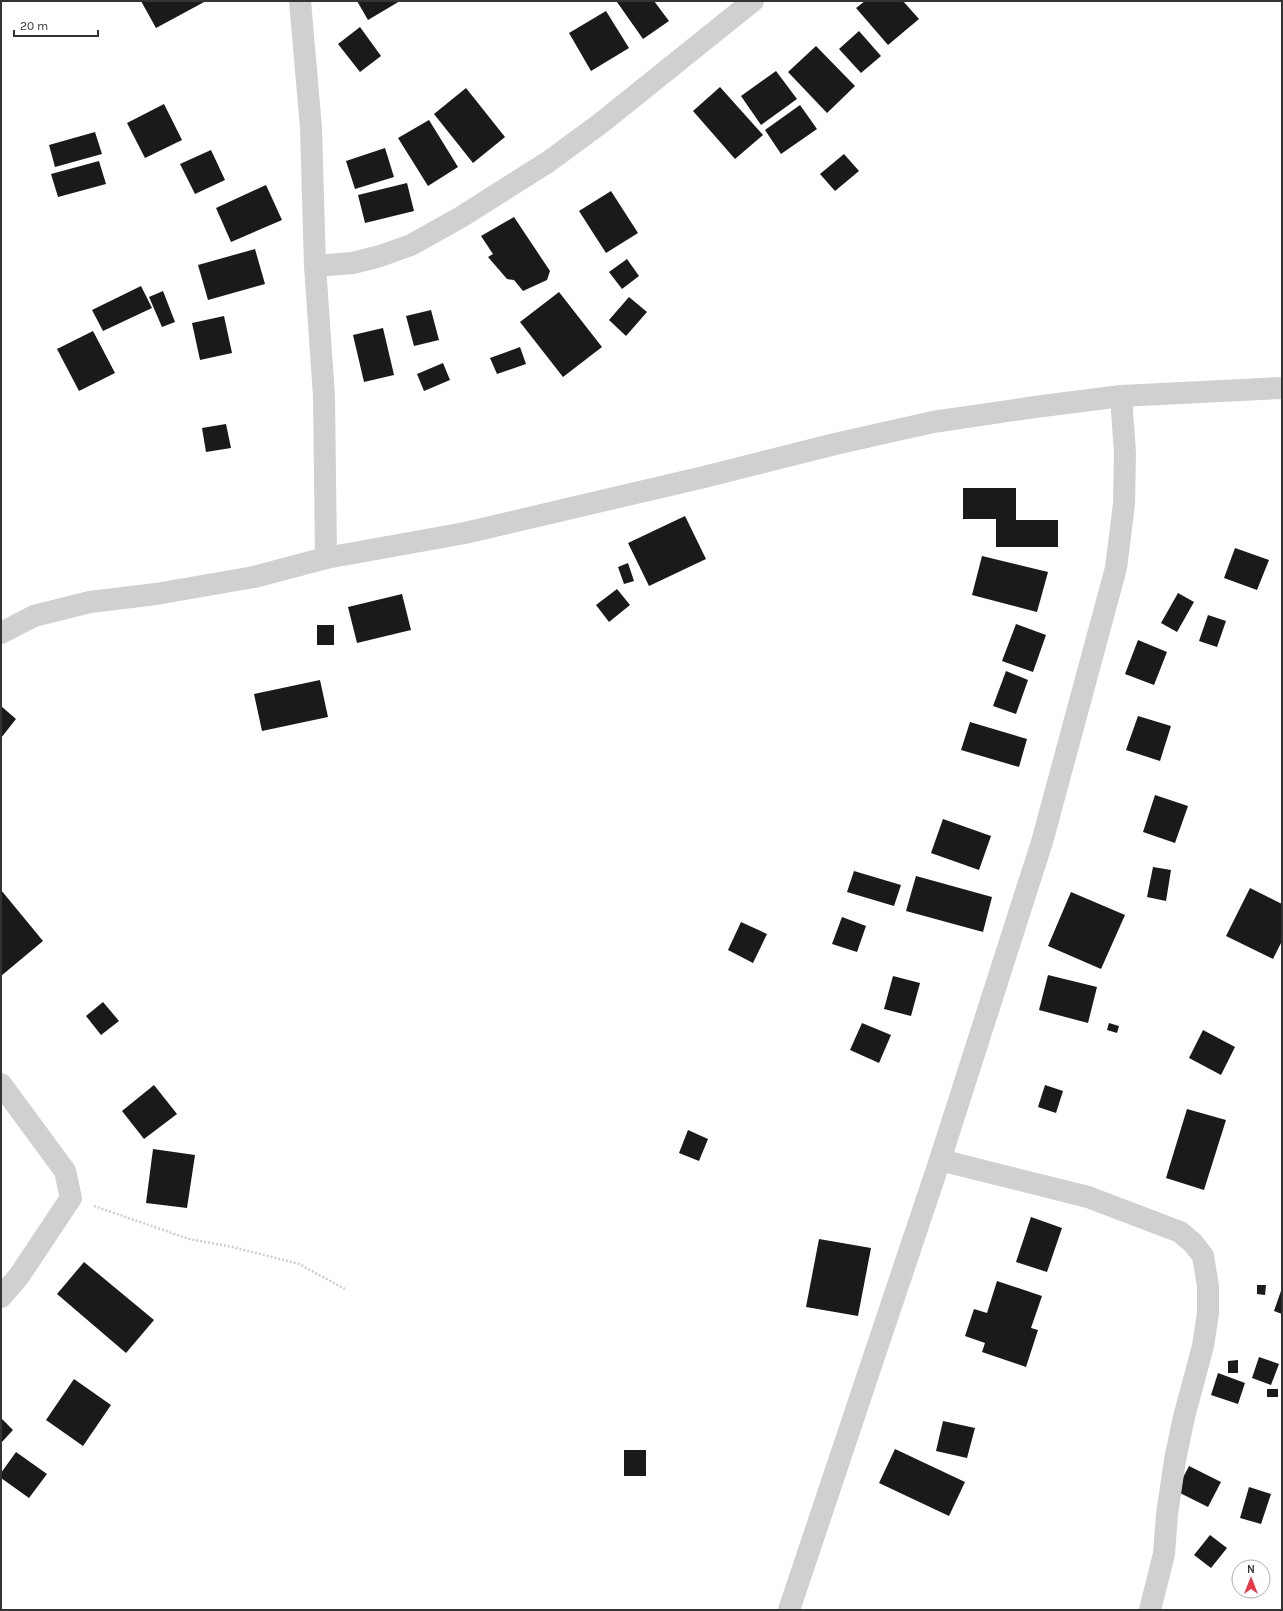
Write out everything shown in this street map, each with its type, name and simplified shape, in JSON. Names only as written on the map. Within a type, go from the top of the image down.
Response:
[{"type":"street","points":[[300,1],[311,128],[316,266],[324,396],[326,558]]},
{"type":"street","points":[[316,266],[353,263],[380,256],[410,245],[461,216],[548,162],[601,123],[753,1]]},
{"type":"street","points":[[1,633],[34,616],[90,602],[156,594],[254,577],[326,558],[466,533],[704,478],[835,444],[933,422],[1121,396],[1282,388]]},
{"type":"street","points":[[789,1610],[940,1160],[1042,842],[1116,568],[1124,504],[1124,453],[1121,396]]},
{"type":"street","points":[[1,1084],[65,1171],[71,1198],[19,1276],[1,1297]]},
{"type":"street","points":[[940,1160],[1088,1197],[1180,1232],[1194,1242],[1203,1256],[1208,1286],[1208,1313],[1203,1346],[1184,1417],[1175,1460],[1167,1514],[1164,1554],[1150,1610]]},
{"type":"path","points":[[71,1198],[189,1239],[233,1247],[299,1264],[345,1289]]},
{"type":"building","points":[[141,1],[206,1],[156,28]]},
{"type":"building","points":[[357,1],[400,1],[368,20]]},
{"type":"building","points":[[654,1],[669,21],[643,39],[617,2]]},
{"type":"building","points":[[865,1],[903,1],[919,19],[888,45],[856,8]]},
{"type":"building","points":[[606,11],[629,48],[591,71],[569,33]]},
{"type":"building","points":[[360,27],[381,56],[360,72],[338,44]]},
{"type":"building","points":[[859,31],[881,56],[861,73],[839,49]]},
{"type":"building","points":[[816,46],[855,86],[827,113],[788,72]]},
{"type":"building","points":[[776,71],[797,99],[761,125],[741,96]]},
{"type":"building","points":[[720,87],[763,135],[735,159],[693,111]]},
{"type":"building","points":[[466,88],[505,137],[473,163],[434,114]]},
{"type":"building","points":[[164,104],[182,140],[145,158],[127,123]]},
{"type":"building","points":[[800,105],[817,129],[781,154],[765,130]]},
{"type":"building","points":[[429,120],[458,167],[428,186],[398,138]]},
{"type":"building","points":[[95,132],[102,154],[55,167],[49,145]]},
{"type":"building","points":[[385,148],[394,177],[355,189],[346,161]]},
{"type":"building","points":[[211,150],[225,180],[195,194],[180,164]]},
{"type":"building","points":[[844,154],[859,171],[835,191],[820,174]]},
{"type":"building","points":[[99,161],[106,184],[58,197],[51,174]]},
{"type":"building","points":[[407,183],[414,211],[365,223],[358,195]]},
{"type":"building","points":[[266,185],[282,220],[231,242],[216,208]]},
{"type":"building","points":[[611,191],[638,233],[606,253],[579,211]]},
{"type":"building","points":[[514,217],[550,271],[547,280],[523,291],[514,280],[507,279],[488,257],[493,254],[481,236]]},
{"type":"building","points":[[255,249],[265,284],[208,300],[198,265]]},
{"type":"building","points":[[627,259],[639,276],[622,289],[609,272]]},
{"type":"building","points":[[141,286],[152,308],[103,331],[92,310]]},
{"type":"building","points":[[163,291],[175,322],[162,327],[149,297]]},
{"type":"building","points":[[559,292],[602,347],[563,377],[520,322]]},
{"type":"building","points":[[629,297],[647,312],[626,336],[609,320]]},
{"type":"building","points":[[431,310],[439,340],[414,346],[406,316]]},
{"type":"building","points":[[224,316],[232,353],[200,360],[192,323]]},
{"type":"building","points":[[383,328],[394,375],[364,382],[353,335]]},
{"type":"building","points":[[93,331],[115,373],[79,391],[57,349]]},
{"type":"building","points":[[520,347],[526,364],[497,374],[490,358]]},
{"type":"building","points":[[443,363],[450,380],[424,391],[417,374]]},
{"type":"building","points":[[226,424],[231,448],[206,452],[202,428]]},
{"type":"building","points":[[963,488],[1016,488],[1016,520],[1058,520],[1058,547],[996,547],[996,519],[963,519]]},
{"type":"building","points":[[685,516],[706,559],[649,586],[628,543]]},
{"type":"building","points":[[1235,548],[1269,560],[1257,590],[1224,578]]},
{"type":"building","points":[[982,556],[1048,572],[1037,612],[972,595]]},
{"type":"building","points":[[628,563],[634,581],[624,584],[618,567]]},
{"type":"building","points":[[617,589],[630,605],[609,622],[596,605]]},
{"type":"building","points":[[1178,593],[1194,602],[1177,632],[1161,623]]},
{"type":"building","points":[[402,594],[411,630],[357,643],[348,607]]},
{"type":"building","points":[[1208,615],[1226,621],[1217,647],[1199,641]]},
{"type":"building","points":[[1016,624],[1046,635],[1033,672],[1002,661]]},
{"type":"building","points":[[317,625],[334,625],[334,645],[317,645]]},
{"type":"building","points":[[1138,640],[1167,652],[1154,685],[1125,674]]},
{"type":"building","points":[[1006,671],[1028,680],[1016,714],[993,706]]},
{"type":"building","points":[[320,680],[328,717],[262,731],[254,694]]},
{"type":"building","points":[[1,706],[16,719],[1,738]]},
{"type":"building","points":[[1138,716],[1171,726],[1160,761],[1126,750]]},
{"type":"building","points":[[970,722],[1027,739],[1019,767],[961,750]]},
{"type":"building","points":[[1155,795],[1188,806],[1175,843],[1143,832]]},
{"type":"building","points":[[943,819],[991,836],[979,870],[931,853]]},
{"type":"building","points":[[1153,867],[1171,870],[1166,901],[1147,897]]},
{"type":"building","points":[[854,871],[901,885],[894,906],[847,892]]},
{"type":"building","points":[[916,876],[992,897],[983,932],[906,911]]},
{"type":"building","points":[[1250,888],[1282,904],[1282,941],[1273,959],[1226,936]]},
{"type":"building","points":[[1,890],[43,941],[1,976]]},
{"type":"building","points":[[1071,892],[1125,915],[1101,969],[1048,946]]},
{"type":"building","points":[[842,917],[866,926],[857,952],[832,944]]},
{"type":"building","points":[[741,922],[767,934],[753,963],[728,950]]},
{"type":"building","points":[[1048,975],[1097,987],[1088,1023],[1039,1010]]},
{"type":"building","points":[[893,976],[920,983],[911,1016],[884,1009]]},
{"type":"building","points":[[103,1002],[119,1021],[101,1035],[86,1016]]},
{"type":"building","points":[[862,1023],[891,1035],[879,1063],[850,1050]]},
{"type":"building","points":[[1109,1023],[1119,1026],[1117,1033],[1107,1030]]},
{"type":"building","points":[[1203,1030],[1235,1047],[1221,1075],[1189,1058]]},
{"type":"building","points":[[154,1085],[177,1114],[144,1139],[122,1111]]},
{"type":"building","points":[[1045,1085],[1063,1091],[1056,1113],[1038,1107]]},
{"type":"building","points":[[1187,1109],[1226,1120],[1204,1190],[1166,1178]]},
{"type":"building","points":[[688,1130],[708,1139],[699,1161],[679,1153]]},
{"type":"building","points":[[153,1149],[195,1155],[187,1208],[146,1203]]},
{"type":"building","points":[[1031,1217],[1062,1228],[1047,1272],[1016,1262]]},
{"type":"building","points":[[819,1239],[871,1248],[858,1316],[806,1307]]},
{"type":"building","points":[[84,1262],[154,1320],[126,1353],[57,1294]]},
{"type":"building","points":[[997,1281],[1042,1296],[1031,1328],[1038,1330],[1026,1367],[982,1352],[985,1343],[965,1336],[974,1309],[987,1313]]},
{"type":"building","points":[[1257,1285],[1266,1285],[1265,1295],[1257,1294]]},
{"type":"building","points":[[1282,1288],[1282,1314],[1274,1311]]},
{"type":"building","points":[[1259,1357],[1279,1364],[1271,1385],[1252,1378]]},
{"type":"building","points":[[1238,1360],[1238,1373],[1228,1373],[1228,1361]]},
{"type":"building","points":[[1218,1373],[1245,1383],[1238,1404],[1211,1395]]},
{"type":"building","points":[[74,1379],[111,1405],[83,1446],[46,1420]]},
{"type":"building","points":[[1267,1389],[1278,1389],[1278,1397],[1267,1397]]},
{"type":"building","points":[[1,1418],[13,1430],[1,1443]]},
{"type":"building","points":[[943,1421],[975,1428],[967,1458],[936,1451]]},
{"type":"building","points":[[895,1449],[965,1482],[949,1516],[879,1483]]},
{"type":"building","points":[[624,1450],[646,1450],[646,1476],[624,1476]]},
{"type":"building","points":[[16,1452],[47,1474],[29,1498],[1,1478],[1,1473]]},
{"type":"building","points":[[1189,1466],[1221,1482],[1208,1507],[1176,1491]]},
{"type":"building","points":[[1249,1487],[1271,1494],[1261,1524],[1240,1518]]},
{"type":"building","points":[[1210,1535],[1227,1548],[1211,1568],[1194,1555]]}]
